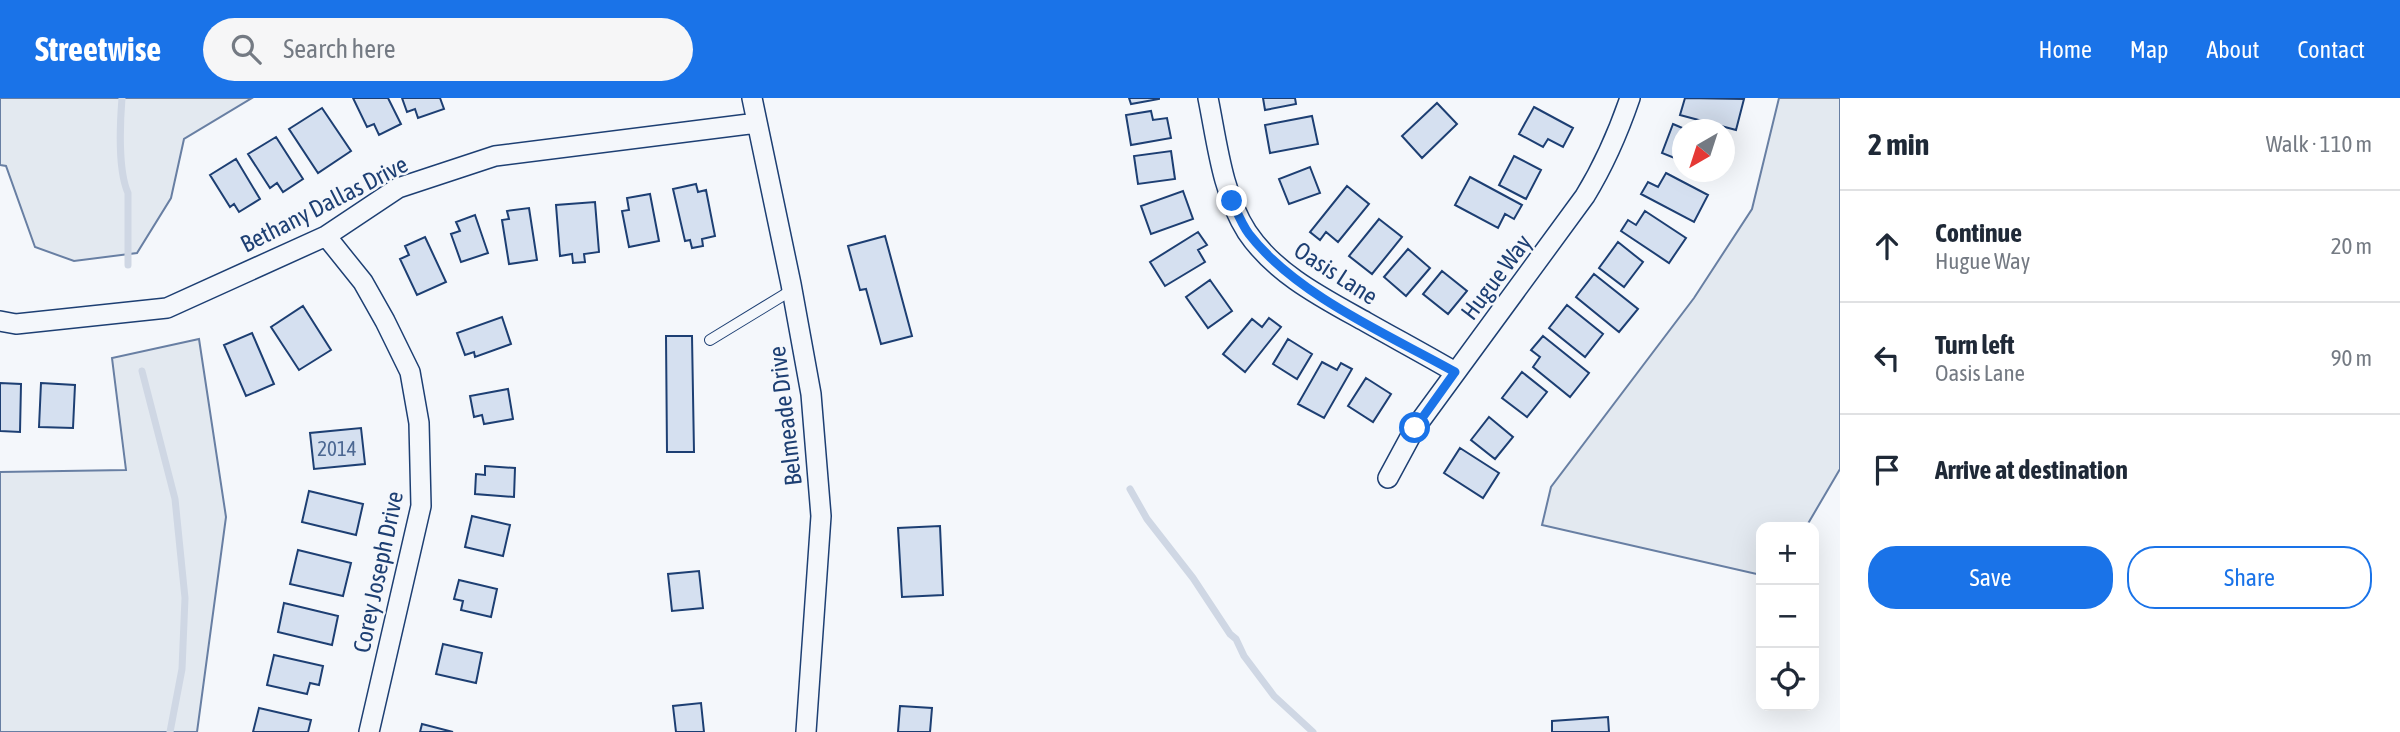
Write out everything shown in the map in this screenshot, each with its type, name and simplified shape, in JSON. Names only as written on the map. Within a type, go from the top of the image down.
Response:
[{"type":"street","name":"Belmeade Drive","points":[[752,98],[811,394],[821,516],[806,732]]},
{"type":"street","name":"Oasis Lane","points":[[1208,98],[1232,201],[1247,232],[1268,257],[1298,283],[1455,372]]},
{"type":"street","name":"Hugue Way","points":[[1388,478],[1415,428],[1585,197],[1609,152],[1630,98]]},
{"type":"street","name":"Bethany Dallas Drive","points":[[0,321],[16,324],[167,308],[326,236],[398,188],[495,156],[757,123]]},
{"type":"street","name":"Corey Joseph Drive","points":[[326,236],[363,282],[385,321],[410,372],[419,423],[421,506],[369,732]]},
{"type":"lane","points":[[710,340],[792,290]]},
{"type":"shaded area","points":[[0,98],[252,98],[184,139],[171,198],[137,253],[74,261],[35,247],[6,166],[0,165]]},
{"type":"shaded area","points":[[1779,98],[1840,98],[1840,469],[1809,522],[1756,522],[1756,574],[1542,525],[1551,487],[1694,298],[1752,209]]},
{"type":"shaded area","points":[[199,339],[226,517],[197,732],[0,732],[0,472],[126,470],[112,358]]},
{"type":"building","points":[[353,98],[388,98],[401,124],[379,135],[374,124],[367,127]]},
{"type":"building","points":[[402,98],[440,98],[444,109],[418,118],[415,109],[407,112]]},
{"type":"building","points":[[1129,98],[1159,98],[1159,99],[1131,104]]},
{"type":"building","points":[[1263,98],[1295,98],[1296,104],[1265,110]]},
{"type":"building","points":[[1685,98],[1744,99],[1736,130],[1735,119],[1695,119],[1680,115]]},
{"type":"building","points":[[1437,103],[1457,124],[1422,158],[1402,136]]},
{"type":"building","points":[[1534,107],[1573,128],[1563,147],[1548,139],[1543,147],[1519,134]]},
{"type":"building","points":[[322,108],[351,151],[318,173],[289,129]]},
{"type":"building","points":[[1151,111],[1153,120],[1167,118],[1171,138],[1131,145],[1126,115]]},
{"type":"building","points":[[1312,116],[1318,144],[1270,153],[1265,125]]},
{"type":"building","points":[[1672,127],[1672,157],[1662,153]]},
{"type":"building","points":[[276,137],[303,179],[283,192],[277,183],[270,188],[248,154]]},
{"type":"building","points":[[1171,151],[1175,179],[1138,184],[1134,156]]},
{"type":"building","points":[[1514,156],[1541,170],[1526,199],[1499,185]]},
{"type":"building","points":[[236,159],[260,199],[239,212],[234,204],[230,207],[210,175]]},
{"type":"building","points":[[1310,167],[1320,193],[1289,204],[1279,179]]},
{"type":"building","points":[[1666,173],[1672,176],[1672,182],[1683,182],[1708,195],[1694,222],[1641,194],[1648,182],[1658,187]]},
{"type":"building","points":[[1470,177],[1522,205],[1514,219],[1505,214],[1498,228],[1455,205]]},
{"type":"building","points":[[696,184],[698,192],[706,190],[715,236],[702,239],[703,246],[692,248],[690,240],[685,241],[673,189]]},
{"type":"building","points":[[1347,186],[1369,204],[1338,242],[1326,232],[1320,240],[1310,232]]},
{"type":"building","points":[[1183,191],[1193,219],[1151,234],[1141,206]]},
{"type":"building","points":[[650,194],[659,241],[629,247],[622,211],[629,210],[627,198]]},
{"type":"building","points":[[595,202],[599,252],[584,254],[585,262],[573,263],[572,254],[560,256],[556,205]]},
{"type":"building","points":[[529,208],[537,260],[509,264],[502,220],[509,219],[507,211]]},
{"type":"building","points":[[1645,211],[1686,238],[1669,263],[1621,231],[1628,220],[1636,225]]},
{"type":"building","points":[[475,215],[488,253],[461,262],[451,234],[460,231],[456,222]]},
{"type":"building","points":[[1379,219],[1402,237],[1372,274],[1349,256]]},
{"type":"building","points":[[1198,232],[1207,245],[1198,250],[1205,262],[1165,286],[1150,262]]},
{"type":"building","points":[[885,236],[912,336],[881,344],[866,289],[860,290],[848,246]]},
{"type":"building","points":[[425,237],[446,282],[417,295],[400,259],[409,255],[405,246]]},
{"type":"building","points":[[1618,242],[1643,262],[1624,287],[1599,268]]},
{"type":"building","points":[[1408,249],[1430,268],[1406,296],[1384,277]]},
{"type":"building","points":[[1442,271],[1467,291],[1448,314],[1423,294]]},
{"type":"building","points":[[1594,274],[1638,309],[1619,332],[1576,297]]},
{"type":"building","points":[[1210,280],[1232,311],[1208,328],[1186,297]]},
{"type":"building","points":[[1567,305],[1603,334],[1585,357],[1549,328]]},
{"type":"building","points":[[303,306],[331,350],[299,370],[271,327]]},
{"type":"building","points":[[502,317],[511,344],[475,357],[474,352],[465,355],[457,333]]},
{"type":"building","points":[[1269,318],[1281,327],[1245,372],[1223,354],[1252,319],[1262,327]]},
{"type":"building","points":[[252,333],[274,384],[246,396],[224,345]]},
{"type":"building","points":[[666,336],[692,336],[694,452],[667,452]]},
{"type":"building","points":[[1543,336],[1589,373],[1570,397],[1533,367],[1540,357],[1531,350]]},
{"type":"building","points":[[1288,339],[1312,354],[1297,379],[1273,364]]},
{"type":"building","points":[[1322,362],[1337,370],[1341,363],[1352,369],[1324,418],[1298,404]]},
{"type":"building","points":[[1522,372],[1547,392],[1527,417],[1502,398]]},
{"type":"building","points":[[1366,378],[1391,394],[1373,422],[1348,406]]},
{"type":"building","points":[[0,383],[21,384],[20,432],[0,431]]},
{"type":"building","points":[[41,383],[75,385],[73,428],[39,427]]},
{"type":"building","points":[[508,389],[513,419],[484,424],[482,415],[474,417],[470,396]]},
{"type":"building","points":[[1489,417],[1513,437],[1495,459],[1471,440]]},
{"type":"building","points":[[361,428],[365,464],[314,469],[310,433]]},
{"type":"building","points":[[1460,448],[1499,473],[1483,498],[1444,473]]},
{"type":"building","points":[[485,466],[515,468],[514,497],[475,494],[476,474],[485,475]]},
{"type":"building","points":[[309,491],[363,504],[356,535],[302,522]]},
{"type":"building","points":[[472,516],[510,525],[503,556],[465,547]]},
{"type":"building","points":[[940,526],[943,595],[902,597],[898,528]]},
{"type":"building","points":[[298,550],[351,563],[343,596],[290,584]]},
{"type":"building","points":[[699,571],[703,608],[672,611],[668,574]]},
{"type":"building","points":[[459,580],[497,589],[491,617],[461,610],[463,601],[454,599]]},
{"type":"building","points":[[284,603],[338,616],[332,645],[278,632]]},
{"type":"building","points":[[443,644],[482,653],[476,683],[436,674]]},
{"type":"building","points":[[274,655],[323,666],[319,685],[310,683],[307,694],[267,685]]},
{"type":"building","points":[[701,703],[704,732],[676,732],[673,706]]},
{"type":"building","points":[[900,706],[932,708],[930,732],[898,732]]},
{"type":"building","points":[[259,708],[311,720],[308,732],[253,732]]},
{"type":"building","points":[[1608,717],[1609,732],[1552,732],[1552,721]]},
{"type":"building","points":[[422,724],[453,732],[420,732]]},
{"type":"waterway","points":[[122,98],[120,147],[128,193],[128,265]]},
{"type":"waterway","points":[[142,371],[175,499],[185,598],[182,669],[170,732]]},
{"type":"waterway","points":[[1130,489],[1147,519],[1193,578],[1274,696],[1313,732]]},
{"type":"route","points":[[1232,201],[1247,232],[1268,257],[1298,283],[1455,372],[1415,428]]}]
